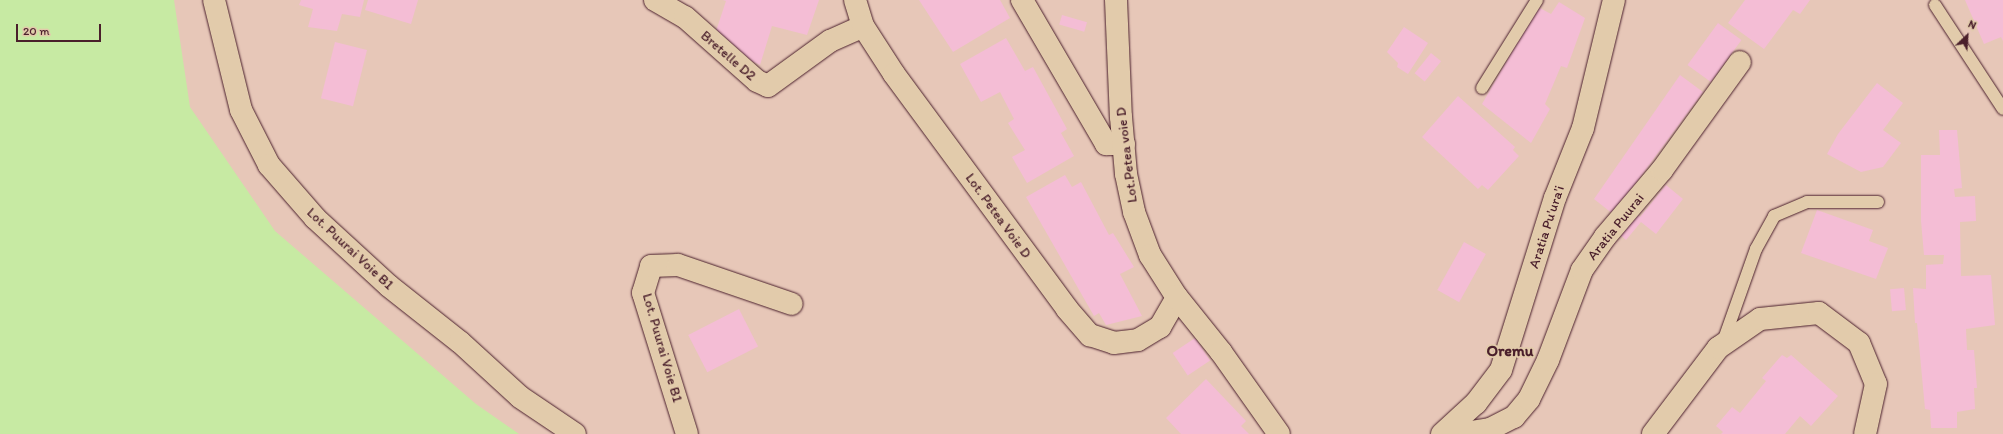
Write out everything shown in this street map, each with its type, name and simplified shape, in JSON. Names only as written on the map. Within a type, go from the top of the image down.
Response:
[{"type":"street","name":"Lot. Puurai Voie B1","points":[[214,0],[241,110],[270,165],[315,218],[389,286],[460,342],[520,397],[574,434]]},
{"type":"street","name":"Bretelle D2","points":[[655,0],[685,17],[757,81],[768,86],[830,41],[863,26]]},
{"type":"street","name":"Lot. Petea Voie D","points":[[855,0],[863,26],[1003,223],[1067,309],[1090,335],[1114,343],[1138,340],[1160,327],[1177,297]]},
{"type":"street","points":[[1022,0],[1106,144],[1124,144]]},
{"type":"street","name":"Lot.Petea voie D","points":[[1116,0],[1124,144],[1134,212],[1150,255],[1177,297],[1279,434]]},
{"type":"street","name":"Aratia Pu'ura'i","points":[[1442,434],[1476,403],[1501,370],[1555,198],[1583,128],[1614,0]]},
{"type":"street","name":"Aratia Puurai","points":[[1458,434],[1490,429],[1514,417],[1529,399],[1548,360],[1582,270],[1605,237],[1662,170],[1740,62]]},
{"type":"street","name":"Lot. Puurai Voie B1","points":[[687,434],[644,293],[651,266],[678,265],[792,304]]},
{"type":"street","points":[[1653,434],[1721,346],[1760,319],[1818,313],[1859,343],[1876,384],[1865,434]]},
{"type":"lane","points":[[1482,88],[1537,0]]},
{"type":"lane","points":[[1935,4],[2003,108]]},
{"type":"lane","points":[[1721,346],[1756,249],[1774,216],[1807,202],[1878,202]]},
{"type":"green space","points":[[0,0],[174,0],[190,107],[275,231],[476,404],[519,434],[0,434]]},
{"type":"building","points":[[301,0],[364,0],[360,17],[342,14],[337,31],[308,27],[313,9],[299,5]]},
{"type":"building","points":[[368,0],[418,0],[411,24],[365,10]]},
{"type":"building","points":[[723,0],[819,0],[807,35],[772,26],[760,65],[732,51],[715,34],[726,1]]},
{"type":"building","points":[[919,0],[1000,0],[1010,18],[953,52]]},
{"type":"building","points":[[1745,0],[1810,0],[1800,14],[1793,10],[1764,49],[1728,23]]},
{"type":"building","points":[[1965,0],[2003,0],[2003,41],[2001,37],[1984,44]]},
{"type":"building","points":[[1559,2],[1585,18],[1567,68],[1561,66],[1545,104],[1550,109],[1531,143],[1482,104],[1538,7],[1551,14]]},
{"type":"building","points":[[1062,15],[1087,22],[1084,32],[1059,25]]},
{"type":"building","points":[[1718,23],[1741,40],[1711,82],[1687,65]]},
{"type":"building","points":[[1404,27],[1428,43],[1408,74],[1397,67],[1398,63],[1387,52]]},
{"type":"building","points":[[1006,38],[1025,71],[1033,67],[1067,129],[1061,133],[1074,156],[1027,183],[1012,157],[1025,150],[1008,123],[1014,119],[1000,92],[981,102],[960,64]]},
{"type":"building","points":[[335,42],[367,50],[353,106],[321,98]]},
{"type":"building","points":[[1431,53],[1441,61],[1425,81],[1415,73]]},
{"type":"building","points":[[1680,75],[1703,92],[1613,214],[1594,199]]},
{"type":"building","points":[[1877,83],[1903,103],[1883,130],[1901,143],[1883,167],[1861,172],[1827,154],[1838,134]]},
{"type":"building","points":[[1458,96],[1515,147],[1513,150],[1519,156],[1488,190],[1482,185],[1478,189],[1422,137]]},
{"type":"building","points":[[1939,130],[1957,130],[1962,188],[1954,189],[1955,197],[1975,196],[1976,221],[1960,222],[1961,276],[1991,275],[1995,325],[1966,329],[1967,350],[1974,350],[1977,388],[1974,388],[1975,409],[1957,412],[1957,428],[1931,428],[1930,410],[1925,409],[1917,323],[1915,323],[1913,288],[1926,289],[1926,265],[1943,264],[1944,255],[1924,255],[1921,221],[1921,155],[1940,155]]},
{"type":"building","points":[[1065,175],[1072,187],[1081,182],[1109,235],[1113,233],[1134,267],[1120,274],[1142,316],[1106,325],[1099,313],[1094,316],[1026,197]]},
{"type":"building","points":[[1666,185],[1683,199],[1656,234],[1641,222],[1626,240],[1618,233],[1636,213],[1640,217]]},
{"type":"building","points":[[1817,210],[1873,230],[1869,241],[1888,248],[1876,279],[1801,253]]},
{"type":"building","points":[[1464,242],[1486,254],[1459,302],[1437,290]]},
{"type":"building","points":[[1904,288],[1906,310],[1892,311],[1890,289]]},
{"type":"building","points":[[739,309],[758,346],[707,372],[688,335]]},
{"type":"building","points":[[1195,338],[1210,360],[1188,375],[1173,353]]},
{"type":"building","points":[[1782,355],[1787,358],[1791,355],[1838,396],[1811,426],[1800,416],[1785,434],[1721,434],[1723,432],[1716,426],[1732,407],[1740,413],[1766,381],[1762,378]]},
{"type":"building","points":[[1206,379],[1246,421],[1241,426],[1249,434],[1181,434],[1166,418]]},
{"type":"district","name":"Oremu","points":[[1510,351]]}]
